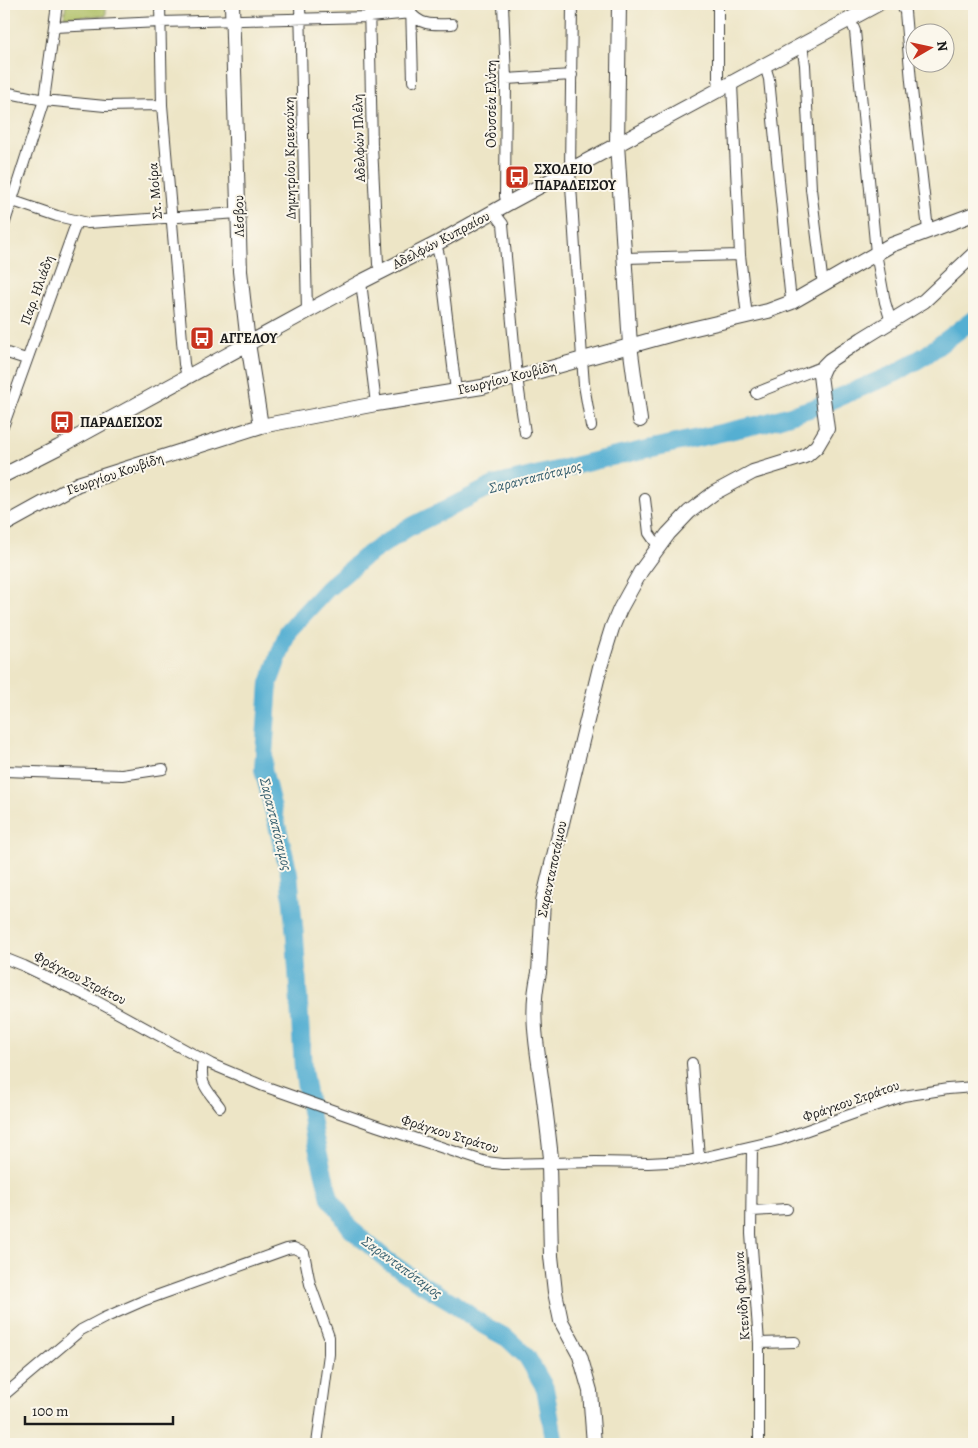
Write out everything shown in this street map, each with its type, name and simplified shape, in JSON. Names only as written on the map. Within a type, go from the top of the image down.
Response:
[{"type":"street","points":[[4,225],[44,100],[57,4]]},
{"type":"street","name":"Στ. Μοίρα","points":[[160,4],[162,105],[184,364],[187,376]]},
{"type":"street","name":"Λέσβου","points":[[232,4],[240,271],[248,344],[261,426]]},
{"type":"street","name":"Δημητρίου Κριεκούκη","points":[[300,4],[307,311]]},
{"type":"street","name":"Αδελφών Πλέλη","points":[[369,4],[372,146],[378,264],[382,271]]},
{"type":"street","name":"Οδυσσέα Ελύτη","points":[[503,4],[506,79],[505,196],[507,204]]},
{"type":"street","points":[[572,4],[570,170],[584,385],[591,426]]},
{"type":"street","points":[[619,4],[617,144],[630,345],[640,420]]},
{"type":"street","points":[[718,4],[718,79],[726,87],[747,316]]},
{"type":"street","points":[[901,4],[905,12],[928,230]]},
{"type":"street","name":"Αδελφών Κυπραίου","points":[[4,475],[59,447],[361,282],[436,244],[872,6]]},
{"type":"street","points":[[54,27],[160,22],[369,17],[411,8]]},
{"type":"street","points":[[411,8],[416,20],[428,24],[452,24]]},
{"type":"street","points":[[411,8],[413,81]]},
{"type":"street","points":[[850,19],[855,31],[876,253],[885,302],[891,322]]},
{"type":"street","points":[[802,45],[805,65],[812,189],[823,285]]},
{"type":"street","points":[[765,66],[769,79],[792,302]]},
{"type":"street","points":[[506,79],[572,75]]},
{"type":"street","points":[[4,92],[44,100],[105,106],[162,105]]},
{"type":"street","points":[[13,201],[77,222],[88,223],[239,213]]},
{"type":"street","points":[[494,212],[503,224],[517,377],[525,433]]},
{"type":"street","name":"Γεωργίου Κουβίδη","points":[[4,525],[78,484],[261,426],[376,404],[482,387],[630,345],[747,316],[792,302],[891,245],[974,214]]},
{"type":"street","name":"Παρ. Ηλιάδη","points":[[4,424],[77,222]]},
{"type":"street","points":[[436,244],[440,259],[456,391]]},
{"type":"street","points":[[756,393],[824,366],[830,360],[924,301],[974,254]]},
{"type":"street","points":[[625,258],[740,255]]},
{"type":"street","points":[[361,282],[376,404]]},
{"type":"street","points":[[4,352],[26,359]]},
{"type":"street","name":"Σαρανταποτάμου","points":[[594,1444],[590,1391],[580,1356],[561,1322],[551,1256],[549,1164],[551,1158],[535,1017],[537,982],[540,973],[543,901],[600,667],[612,628],[630,590],[658,546],[689,512],[714,493],[741,477],[807,455],[823,438],[828,429],[820,375],[824,366]]},
{"type":"street","points":[[646,499],[649,533],[658,546]]},
{"type":"street","points":[[4,771],[122,775],[163,769]]},
{"type":"street","name":"Φράγκου Στράτου","points":[[4,958],[84,995],[203,1060],[261,1085],[486,1162],[549,1164],[596,1162],[673,1163],[752,1147],[802,1132],[903,1096],[974,1087]]},
{"type":"street","points":[[203,1060],[200,1074],[203,1085],[220,1107]]},
{"type":"street","points":[[692,1063],[699,1158]]},
{"type":"street","name":"Κτενίδη Φίλωνα","points":[[752,1147],[751,1234],[759,1344],[759,1444]]},
{"type":"street","points":[[752,1211],[787,1209]]},
{"type":"street","points":[[4,1395],[81,1330],[104,1318],[145,1300],[294,1248],[304,1253],[310,1284],[330,1337],[317,1444]]},
{"type":"street","points":[[759,1344],[795,1342]]},
{"type":"green space","points":[[66,4],[106,4],[106,16],[64,17]]},
{"type":"waterway","name":"Σαρανταπόταμος","points":[[555,1444],[545,1388],[527,1357],[507,1338],[483,1325],[452,1302],[388,1261],[352,1230],[330,1198],[314,1135],[303,1069],[289,873],[263,769],[269,683],[288,631],[327,589],[363,558],[406,529],[494,485],[761,424],[816,407],[896,373],[926,355],[974,319]]},
{"type":"place","name":"ΣΧΟΛΕΙΟ ΠΑΡΑΔΕΙΣΟΥ","points":[[517,177]]},
{"type":"place","name":"ΑΓΓΕΛΟΥ","points":[[202,338]]},
{"type":"place","name":"ΠΑΡΑΔΕΙΣΟΣ","points":[[62,422]]}]
